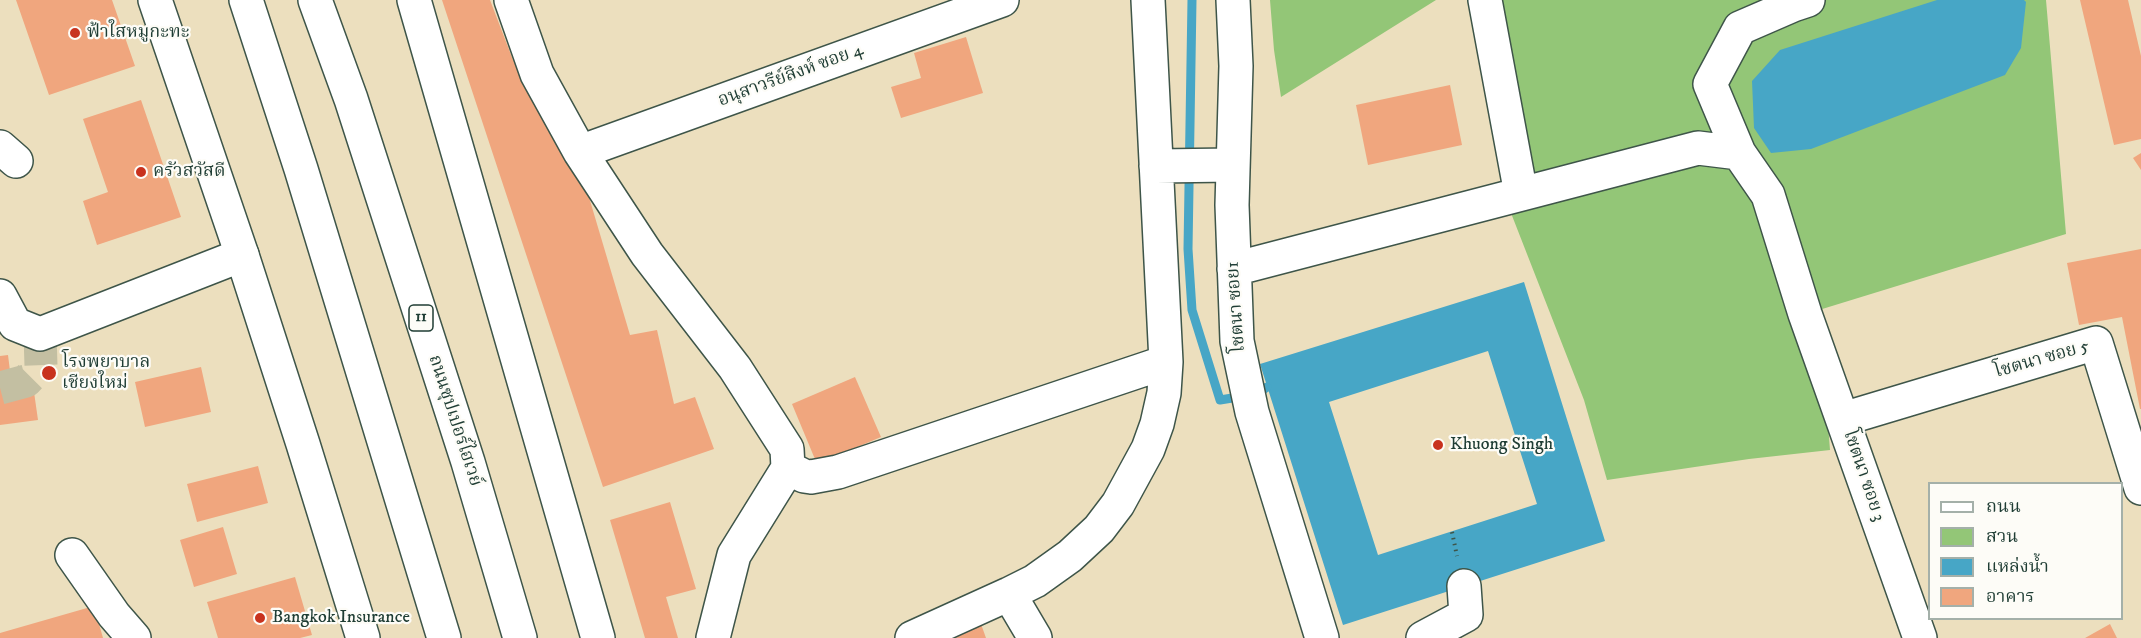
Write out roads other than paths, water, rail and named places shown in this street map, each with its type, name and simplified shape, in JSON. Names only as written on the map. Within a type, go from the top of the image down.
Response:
[{"type":"main road","points":[[155,0],[242,255],[363,638]]},
{"type":"main road","points":[[246,0],[305,180],[444,638]]},
{"type":"main road","name":"ถนนซุปเปอร์ไฮเวย์","points":[[315,0],[351,99],[468,462],[520,638]]},
{"type":"main road","points":[[414,0],[598,638]]},
{"type":"main road","points":[[511,0],[537,74],[580,152],[648,254],[758,402],[787,449],[788,468],[734,555],[713,638]]},
{"type":"main road","name":"อนุสาวรีย์สิงห์ ซอย 4","points":[[580,152],[1002,0]]},
{"type":"main road","points":[[912,638],[1009,594],[1035,580],[1070,556],[1098,529],[1118,504],[1143,459],[1157,424],[1164,393],[1166,362],[1148,0]]},
{"type":"main road","name":"โชตนา ซอย1","points":[[1233,0],[1236,66],[1232,205],[1237,341],[1252,412],[1322,638]]},
{"type":"main road","points":[[1485,0],[1521,194]]},
{"type":"main road","name":"โชตนา ซอย 3","points":[[1808,0],[1793,4],[1740,28],[1710,84],[1739,153],[1768,195],[1805,314],[1920,638]]},
{"type":"main road","points":[[1234,269],[1698,148],[1739,153]]},
{"type":"main road","points":[[1156,166],[1233,165]]},
{"type":"main road","points":[[0,296],[15,324],[40,334],[242,255]]},
{"type":"main road","name":"โชตนา ซอย 5","points":[[1843,419],[2096,344],[2141,488]]},
{"type":"main road","points":[[788,468],[811,477],[838,472],[1166,362]]},
{"type":"main road","points":[[72,555],[114,615],[134,638]]},
{"type":"main road","points":[[1423,638],[1466,615],[1464,586]]},
{"type":"main road","points":[[1009,594],[1035,638]]},
{"type":"water","points":[[1937,0],[2024,0],[2026,2],[2021,48],[2005,75],[1811,149],[1771,153],[1754,128],[1752,81],[1780,50]]},
{"type":"water","points":[[1524,282],[1605,541],[1343,625],[1260,364]],"holes":[[[1488,351],[1537,504],[1378,555],[1329,402]]]},
{"type":"waterway","points":[[1192,0],[1188,249],[1192,310],[1220,400],[1257,394],[1267,387]]},
{"type":"tunnel","points":[[0,388],[26,381],[41,366],[40,334]]},
{"type":"place","name":"ฟ้าใสหมูกะทะ","points":[[75,33]]},
{"type":"place","name":"ครัวสวัสดี","points":[[141,172]]},
{"type":"place","name":"โรงพยาบาล เชียงใหม่","points":[[49,373]]},
{"type":"place","name":"Khuong Singh","points":[[1438,445]]},
{"type":"place","name":"Bangkok Insurance","points":[[260,618]]}]
